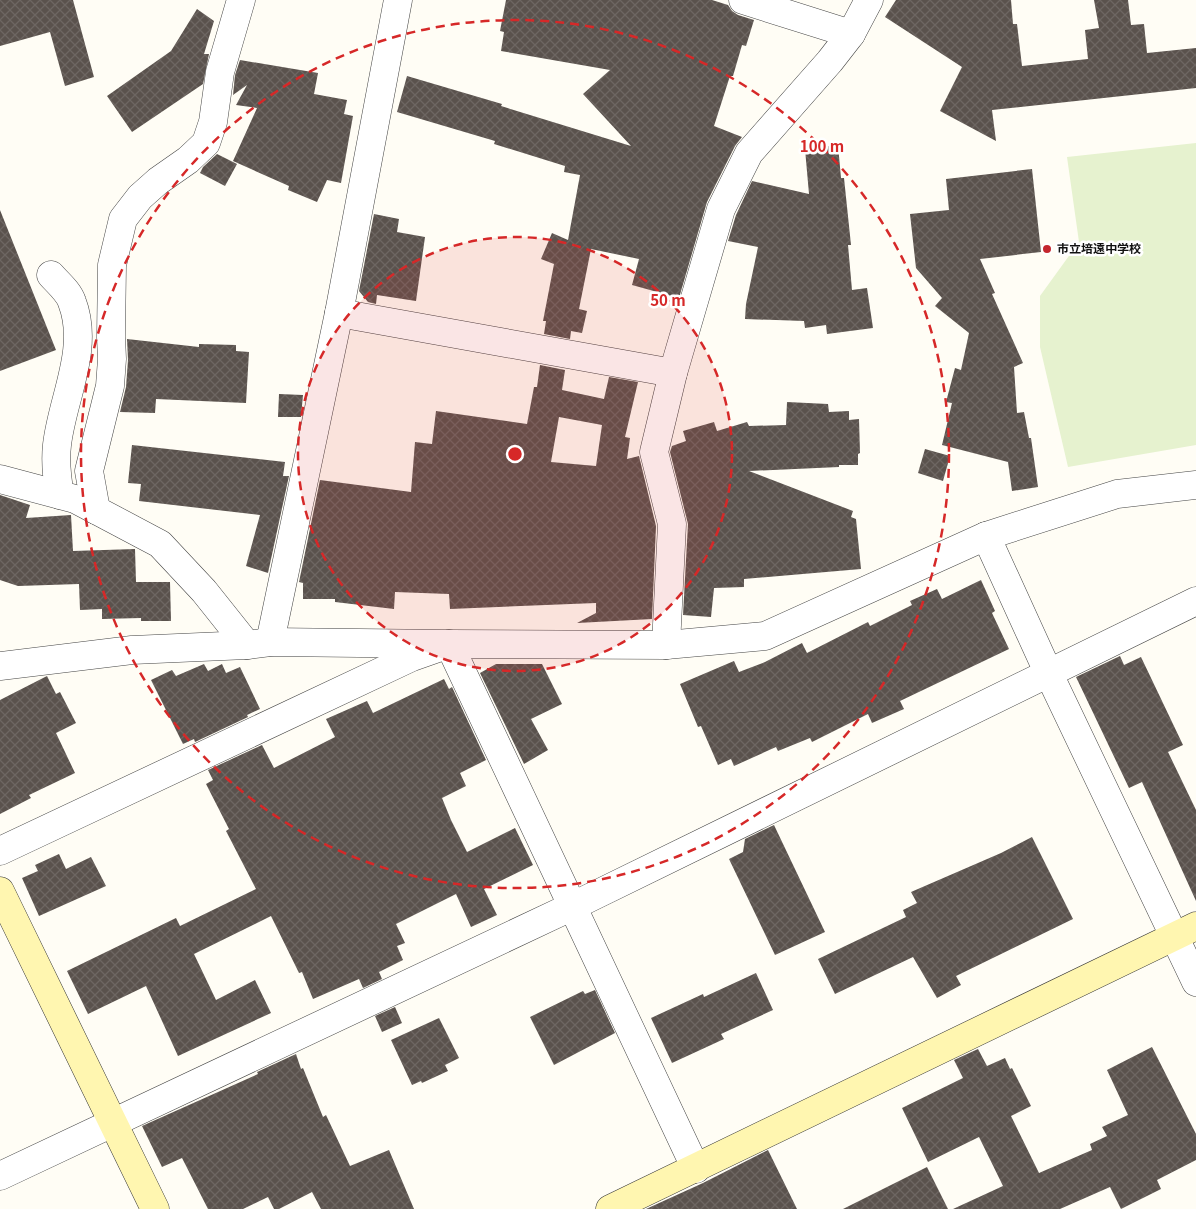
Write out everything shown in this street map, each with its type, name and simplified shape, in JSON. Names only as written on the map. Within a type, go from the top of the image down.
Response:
[{"type":"street","points":[[96,510],[90,471],[110,386],[112,359],[112,265],[123,219],[140,197],[158,181],[188,160],[206,143],[214,122],[220,72],[242,0]]},
{"type":"street","points":[[259,643],[340,313],[398,0]]},
{"type":"street","points":[[743,0],[851,34]]},
{"type":"street","points":[[666,645],[672,524],[654,452],[673,372],[722,209],[748,152],[830,61],[851,34],[869,0]]},
{"type":"street","points":[[51,275],[72,299],[76,313],[78,335],[75,366],[56,445],[56,478],[60,495]]},
{"type":"street","points":[[340,313],[673,372]]},
{"type":"street","points":[[0,479],[75,499],[160,544],[204,591],[259,643]]},
{"type":"street","points":[[0,666],[132,650],[259,643],[666,645],[765,636],[986,536],[1117,494],[1196,484]]},
{"type":"street","points":[[986,536],[1048,672],[1185,932],[1196,982]]},
{"type":"street","points":[[0,1176],[573,906],[1196,600]]},
{"type":"street","points":[[0,851],[412,657],[449,644]]},
{"type":"street","points":[[449,644],[696,1169]]},
{"type":"street","points":[[0,891],[155,1209]]},
{"type":"street","points":[[610,1209],[1185,932]]},
{"type":"green space","points":[[1196,143],[1196,445],[1068,467],[1040,347],[1040,296],[1079,242],[1067,157]]},
{"type":"building","points":[[0,0],[73,0],[94,77],[65,86],[50,32],[0,46]]},
{"type":"building","points":[[506,0],[712,0],[728,5],[738,15],[754,20],[746,46],[742,45],[733,76],[730,76],[714,126],[742,137],[735,146],[707,202],[679,298],[632,285],[639,259],[591,249],[579,309],[587,311],[582,333],[571,331],[570,339],[544,334],[546,321],[543,321],[554,264],[541,259],[552,233],[568,240],[580,175],[564,172],[565,166],[494,144],[495,141],[397,112],[407,76],[502,104],[501,106],[631,146],[583,94],[610,70],[501,51],[504,32],[500,31]]},
{"type":"building","points":[[896,0],[1011,0],[1013,24],[1017,24],[1022,66],[1088,59],[1085,30],[1099,28],[1094,0],[1128,0],[1131,25],[1144,24],[1147,53],[1196,48],[1196,88],[992,110],[996,141],[940,111],[962,67],[885,17]]},
{"type":"building","points":[[197,9],[214,21],[204,54],[209,54],[203,84],[132,132],[107,96],[171,51]]},
{"type":"building","points":[[240,60],[318,73],[314,94],[347,100],[344,114],[353,116],[341,183],[327,180],[317,202],[288,190],[289,186],[233,161],[257,108],[236,105],[247,85],[233,95],[235,75]]},
{"type":"building","points":[[838,145],[841,178],[844,178],[851,245],[848,245],[852,290],[867,288],[873,328],[827,334],[826,325],[805,328],[804,321],[745,319],[746,304],[758,247],[728,241],[736,215],[752,181],[809,194],[805,149]]},
{"type":"building","points":[[217,154],[237,164],[225,186],[200,173],[203,167]]},
{"type":"building","points":[[1032,169],[1041,252],[980,259],[995,293],[992,294],[1023,363],[1014,367],[1017,413],[1024,412],[1029,438],[1031,438],[1038,487],[1012,491],[1008,462],[942,445],[952,403],[946,402],[955,368],[961,370],[969,333],[935,306],[942,298],[916,268],[910,214],[949,210],[946,179]]},
{"type":"building","points":[[0,210],[56,350],[0,371]]},
{"type":"building","points":[[374,214],[399,219],[397,232],[425,237],[416,301],[377,295],[376,304],[368,302],[359,291]]},
{"type":"building","points":[[127,339],[199,347],[199,344],[236,345],[236,351],[249,352],[246,403],[156,399],[155,413],[120,412],[126,387]]},
{"type":"building","points":[[540,365],[565,370],[562,390],[604,399],[609,377],[638,382],[625,437],[630,438],[627,459],[639,456],[656,526],[652,619],[577,623],[596,613],[596,603],[450,609],[449,594],[395,592],[394,609],[335,602],[335,599],[303,599],[303,583],[299,582],[320,480],[411,492],[415,442],[432,444],[436,411],[527,424],[534,387],[537,387]],"holes":[[[559,417],[602,425],[596,466],[551,462]]]},
{"type":"building","points":[[279,394],[303,395],[301,417],[278,417]]},
{"type":"building","points":[[787,402],[828,404],[829,412],[849,411],[849,420],[859,419],[860,453],[858,454],[858,465],[749,471],[853,511],[851,517],[856,519],[861,569],[744,579],[744,587],[714,588],[711,617],[683,615],[688,524],[670,452],[672,446],[686,441],[683,431],[714,422],[717,431],[747,422],[749,426],[786,425]]},
{"type":"building","points":[[132,445],[285,462],[283,476],[289,476],[268,573],[246,566],[260,515],[139,501],[141,484],[128,483]]},
{"type":"building","points":[[925,449],[950,456],[943,481],[918,473]]},
{"type":"building","points":[[0,495],[30,505],[26,518],[71,515],[73,551],[135,549],[136,582],[170,582],[171,621],[141,621],[141,618],[102,619],[102,609],[80,610],[79,584],[18,586],[0,580]]},
{"type":"building","points":[[981,580],[995,611],[992,613],[1009,649],[900,701],[904,709],[872,723],[868,714],[812,742],[810,738],[778,751],[776,747],[734,766],[731,759],[718,765],[701,726],[698,727],[680,684],[734,661],[739,672],[765,662],[802,643],[807,653],[868,622],[870,626],[912,605],[910,601],[937,589],[942,599]]},
{"type":"building","points":[[1120,656],[1124,665],[1141,657],[1183,745],[1168,752],[1196,810],[1196,901],[1142,782],[1129,788],[1076,677]]},
{"type":"building","points":[[204,664],[208,671],[222,664],[226,673],[240,667],[260,709],[247,715],[248,717],[195,742],[194,739],[183,744],[151,680],[172,670],[176,676]]},
{"type":"building","points":[[496,664],[542,664],[562,704],[531,719],[548,750],[524,764],[480,673]]},
{"type":"building","points":[[47,676],[56,694],[60,692],[76,723],[56,733],[75,773],[29,795],[31,798],[0,814],[0,700]]},
{"type":"building","points":[[444,679],[449,689],[452,687],[486,760],[460,773],[466,786],[442,798],[451,820],[467,852],[515,828],[533,865],[484,889],[497,915],[471,927],[456,894],[396,924],[405,943],[397,946],[403,960],[379,972],[382,979],[363,988],[359,979],[313,999],[302,972],[299,973],[271,916],[194,954],[216,1000],[255,980],[271,1013],[178,1056],[146,986],[88,1014],[67,971],[176,918],[180,926],[256,889],[226,831],[229,829],[206,784],[213,780],[208,770],[262,745],[274,768],[335,737],[326,719],[367,701],[373,713]]},
{"type":"building","points":[[774,825],[825,932],[775,955],[729,859],[743,852],[745,839]]},
{"type":"building","points":[[1032,837],[1073,919],[956,976],[961,985],[937,998],[913,957],[835,994],[818,959],[906,917],[903,910],[917,903],[911,892],[1001,853]]},
{"type":"building","points":[[59,854],[66,869],[91,857],[106,886],[39,916],[22,878],[38,871],[35,865]]},
{"type":"building","points":[[756,973],[773,1010],[721,1034],[724,1039],[672,1063],[651,1018],[703,994],[704,997]]},
{"type":"building","points":[[595,990],[615,1033],[554,1065],[530,1017],[583,991],[585,994]]},
{"type":"building","points":[[395,1007],[402,1023],[382,1032],[375,1016]]},
{"type":"building","points":[[439,1018],[459,1058],[445,1065],[448,1071],[422,1083],[421,1081],[412,1085],[391,1040]]},
{"type":"building","points":[[1152,1047],[1196,1134],[1196,1160],[1157,1180],[1161,1189],[1121,1209],[1110,1187],[1060,1209],[953,1209],[1003,1186],[979,1137],[928,1162],[902,1108],[963,1078],[954,1060],[978,1049],[987,1066],[1005,1058],[1031,1106],[1011,1116],[1039,1173],[1092,1150],[1090,1144],[1107,1136],[1102,1127],[1128,1115],[1107,1070]]},
{"type":"building","points":[[296,1054],[323,1117],[326,1115],[350,1166],[389,1150],[414,1209],[321,1209],[312,1192],[279,1209],[274,1209],[268,1197],[243,1209],[208,1209],[182,1158],[162,1167],[142,1126],[258,1074],[257,1072]]},
{"type":"building","points":[[768,1150],[797,1209],[646,1209],[703,1183]]},
{"type":"building","points":[[927,1167],[948,1209],[843,1209]]},
{"type":"place","name":"市立培遠中学校","points":[[1047,249]]}]
